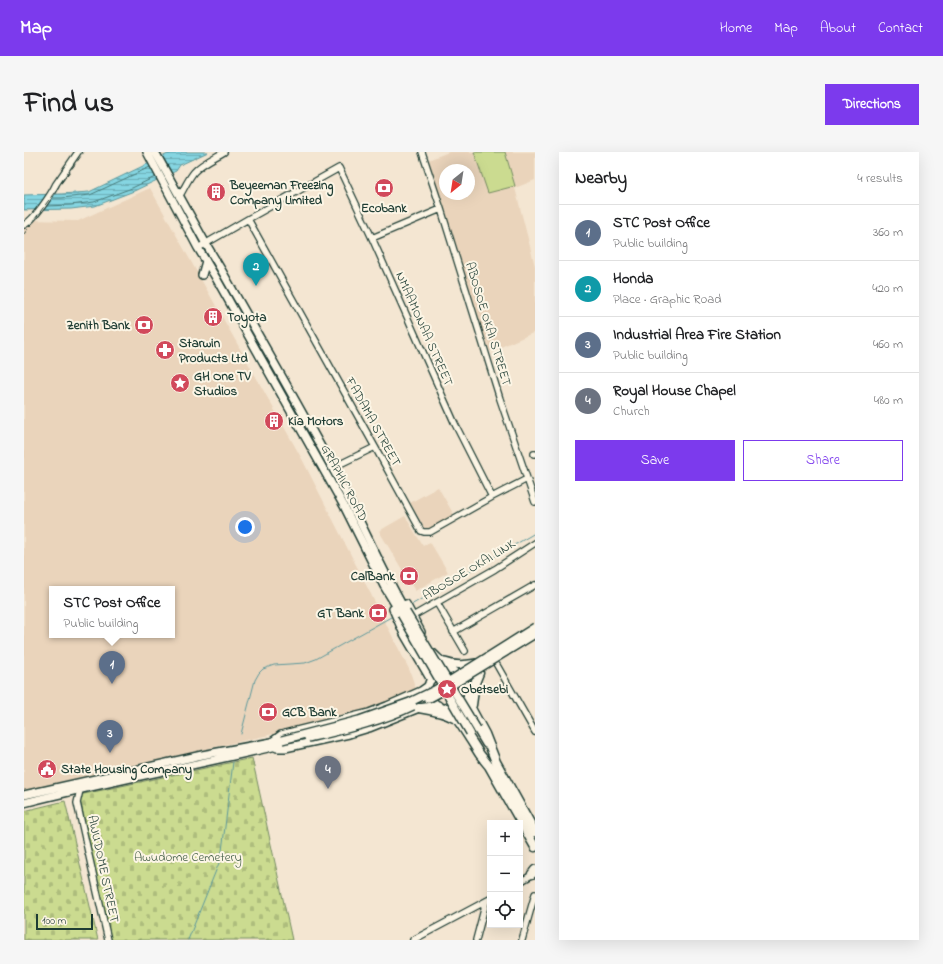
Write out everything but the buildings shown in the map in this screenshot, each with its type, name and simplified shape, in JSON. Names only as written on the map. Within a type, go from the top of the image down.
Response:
[{"type":"highway","points":[[472,710],[473,692],[479,673]]},
{"type":"highway","points":[[468,695],[472,710],[485,734],[496,762],[535,832]]},
{"type":"highway","points":[[419,708],[433,710],[451,716],[459,721]]},
{"type":"highway","points":[[447,708],[459,721],[489,766],[534,846]]},
{"type":"main road","name":"GRAPHIC ROAD","points":[[150,153],[168,183],[198,248],[344,506],[384,586],[396,601],[406,605],[440,661],[455,671]]},
{"type":"main road","name":"GRAPHIC ROAD","points":[[168,183],[180,197],[332,468],[359,518],[396,601]]},
{"type":"main road","points":[[206,261],[204,276],[216,278]]},
{"type":"main road","name":"GRAPHIC ROAD","points":[[396,601],[391,604],[398,622],[422,666],[429,683]]},
{"type":"main road","points":[[396,601],[489,766]]},
{"type":"main road","points":[[403,613],[477,729],[496,762]]},
{"type":"main road","points":[[273,744],[281,735],[369,713],[387,706],[420,691],[440,673],[455,671],[476,663],[535,628]]},
{"type":"main road","points":[[437,691],[535,628]]},
{"type":"main road","points":[[24,803],[283,742],[367,718],[437,691],[535,635]]},
{"type":"main road","points":[[466,685],[494,660],[535,635]]},
{"type":"main road","points":[[440,661],[451,665],[460,666],[476,663]]},
{"type":"main road","points":[[429,683],[429,694],[435,703],[441,707],[447,708],[458,706],[464,702],[468,695],[466,685],[461,676],[455,671]]},
{"type":"main road","points":[[273,744],[285,748],[349,734],[369,728],[419,708],[438,705]]},
{"type":"main road","points":[[24,795],[202,755],[247,750]]},
{"type":"street","points":[[24,225],[29,223],[37,213],[78,152]]},
{"type":"street","points":[[180,197],[194,172],[206,162],[224,152]]},
{"type":"street","name":"ABOSOE OKAI STREET","points":[[422,152],[500,399],[535,502]]},
{"type":"street","name":"NMAAMONAA STREET","points":[[248,219],[339,168],[372,238],[452,418],[492,497]]},
{"type":"street","points":[[372,238],[441,209]]},
{"type":"street","points":[[198,248],[248,219]]},
{"type":"street","name":"FADAMA STREET","points":[[248,219],[419,529],[424,532],[430,532],[527,479]]},
{"type":"street","points":[[332,468],[375,447]]},
{"type":"street","name":"ABOSOE OKAI LINK","points":[[413,616],[495,569],[535,543]]},
{"type":"street","points":[[453,632],[535,585]]},
{"type":"street","points":[[436,602],[465,651]]},
{"type":"street","points":[[494,660],[535,732]]},
{"type":"street","name":"AWUDOME STREET","points":[[80,790],[78,803],[108,940]]},
{"type":"street","name":"AWUDOME STREET","points":[[68,793],[74,797],[78,803]]},
{"type":"street","points":[[523,880],[534,872]]},
{"type":"street","points":[[522,940],[535,894]]},
{"type":"street","points":[[413,940],[487,901]]},
{"type":"street","points":[[476,940],[487,903]]},
{"type":"shaded area","points":[[449,152],[535,152],[535,180],[515,188],[535,266],[535,332],[490,351],[448,231],[439,200],[475,200],[475,164],[439,164],[439,199],[428,160]]},
{"type":"shaded area","points":[[150,188],[302,459],[409,669],[416,689],[369,711],[322,723],[24,790],[24,220],[78,221]]},
{"type":"shaded area","points":[[438,487],[454,515],[426,531],[410,503]]},
{"type":"shaded area","points":[[405,516],[423,546],[430,542],[448,572],[415,591],[379,531]]},
{"type":"green space","points":[[474,152],[505,152],[515,186],[488,193]]},
{"type":"green space","name":"Awudome Cemetery","points":[[252,758],[292,940],[111,940],[79,795]]},
{"type":"green space","points":[[65,801],[98,940],[24,940],[24,811]]},
{"type":"water","points":[[172,152],[208,152],[180,165],[176,171],[134,191],[95,206],[71,209],[24,210],[24,195],[89,192]]},
{"type":"waterway","points":[[411,605],[535,533]]},
{"type":"waterway","points":[[241,734],[255,680],[263,669],[274,665],[305,663],[316,659],[391,617]]},
{"type":"waterway","points":[[188,940],[219,863],[222,851],[233,762]]},
{"type":"waterway","points":[[458,913],[487,897]]},
{"type":"railway","points":[[24,234],[84,152]]},
{"type":"place","name":"Ecobank","points":[[384,188]]},
{"type":"place","name":"Beyeeman Freezing Company Limited","points":[[216,192]]},
{"type":"place","name":"Honda","points":[[256,286]]},
{"type":"place","name":"Toyota","points":[[213,317]]},
{"type":"place","name":"Zenith Bank","points":[[144,325]]},
{"type":"place","name":"Starwin Products Ltd","points":[[165,350]]},
{"type":"place","name":"GH One TV Studios","points":[[180,383]]},
{"type":"place","name":"Kia Motors","points":[[274,421]]},
{"type":"place","name":"CalBank","points":[[409,576]]},
{"type":"place","name":"GT Bank","points":[[378,613]]},
{"type":"place","name":"STC Post Office","points":[[112,684]]},
{"type":"place","name":"Obetsebi","points":[[447,689]]},
{"type":"place","name":"GCB Bank","points":[[268,712]]},
{"type":"place","name":"Industrial Area Fire Station","points":[[110,753]]},
{"type":"place","name":"State Housing Company","points":[[47,769]]},
{"type":"place","name":"Royal House Chapel","points":[[328,789]]}]
